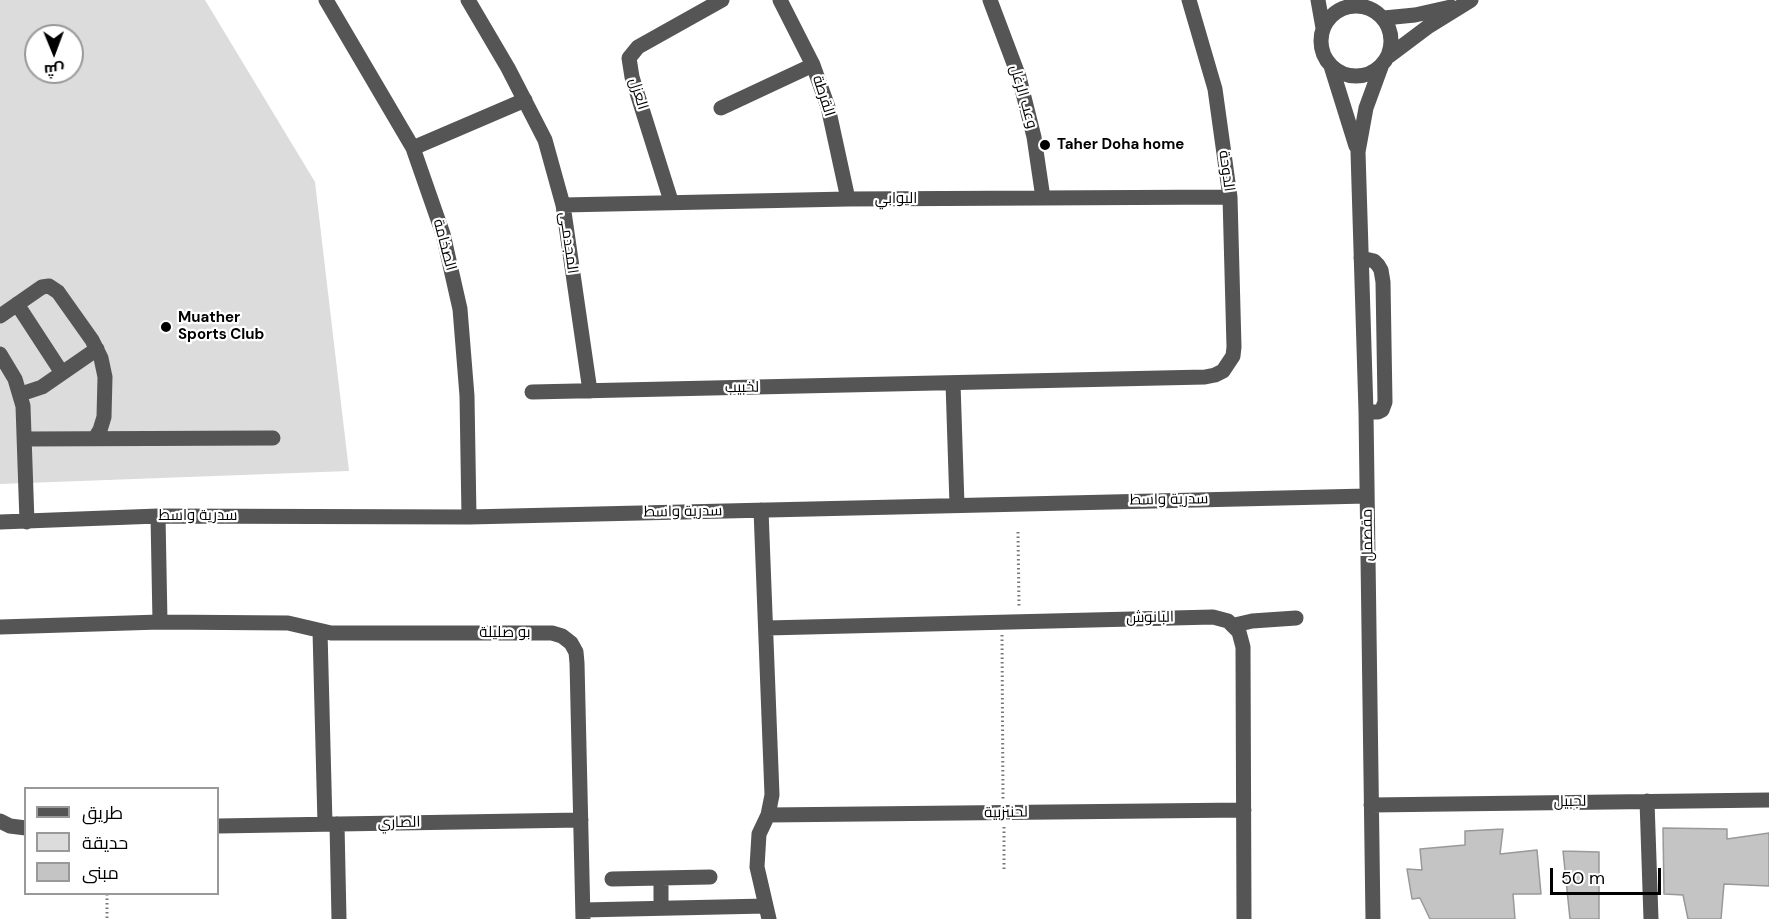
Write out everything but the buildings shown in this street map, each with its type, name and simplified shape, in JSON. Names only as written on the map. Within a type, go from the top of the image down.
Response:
[{"type":"street","name":"الصخامة","points":[[326,0],[413,148],[443,234],[460,309],[467,396],[469,516]]},
{"type":"street","name":"المجدمـى","points":[[468,0],[545,140],[563,205],[590,391]]},
{"type":"street","name":"العزل","points":[[671,201],[632,77],[629,58],[638,47],[722,0]]},
{"type":"street","name":"القرطة","points":[[780,0],[813,65],[828,107],[848,199]]},
{"type":"street","name":"وعب الرغل","points":[[990,0],[1018,77],[1034,137],[1043,198]]},
{"type":"street","name":"الدوحة","points":[[1188,0],[1215,89],[1230,197],[1234,347]]},
{"type":"street","points":[[1318,0],[1323,28]]},
{"type":"street","points":[[1384,18],[1438,11],[1468,1]]},
{"type":"street","points":[[1385,62],[1392,43],[1391,30],[1384,18],[1374,9],[1358,2],[1338,10],[1329,18],[1323,28],[1320,41],[1323,54],[1331,66],[1342,73],[1355,76],[1369,74],[1468,1]]},
{"type":"street","name":"مقصمل","points":[[1373,919],[1366,412],[1358,152],[1366,108],[1385,62]]},
{"type":"street","points":[[721,108],[813,65]]},
{"type":"street","name":"مقصمل","points":[[1331,66],[1358,152]]},
{"type":"street","points":[[413,148],[525,100]]},
{"type":"street","name":"اليوابي","points":[[563,205],[671,201],[1230,197]]},
{"type":"street","points":[[1361,258],[1374,261],[1378,265],[1383,282],[1385,402],[1382,410],[1366,412]]},
{"type":"street","points":[[0,316],[42,287],[52,287],[58,292],[97,348],[105,377],[104,417],[95,438]]},
{"type":"street","points":[[17,304],[62,373]]},
{"type":"street","name":"لخبيب","points":[[532,393],[1205,377],[1223,371],[1233,356],[1234,347]]},
{"type":"street","points":[[21,394],[42,387],[97,348]]},
{"type":"street","points":[[0,354],[21,394],[25,439],[27,522]]},
{"type":"street","points":[[953,383],[957,505]]},
{"type":"street","points":[[25,439],[273,438]]},
{"type":"street","name":"سدرية واسط","points":[[0,522],[158,516],[469,516],[1367,496]]},
{"type":"street","points":[[583,914],[661,908],[768,913],[760,881],[757,849],[759,834],[768,815],[772,795],[761,510]]},
{"type":"street","points":[[158,516],[160,622]]},
{"type":"street","name":"البانوش","points":[[767,628],[1213,617],[1221,618],[1234,625]]},
{"type":"street","points":[[1244,919],[1243,647],[1242,639],[1234,625],[1252,621],[1296,618]]},
{"type":"street","name":"بو صليلة","points":[[0,627],[160,622],[288,623],[320,631],[552,633],[562,636],[571,643],[576,652],[577,663],[583,914]]},
{"type":"street","points":[[320,631],[339,919]]},
{"type":"street","name":"لجبيل","points":[[1371,805],[1769,800]]},
{"type":"street","points":[[1647,801],[1651,919]]},
{"type":"street","name":"لحنيزبية","points":[[768,815],[1244,810]]},
{"type":"street","name":"الصاري","points":[[219,826],[580,820]]},
{"type":"street","points":[[0,821],[10,826],[24,828]]},
{"type":"street","points":[[612,879],[710,877]]},
{"type":"street","points":[[661,878],[661,908]]},
{"type":"path","points":[[1018,532],[1019,621]]},
{"type":"path","points":[[1002,622],[1004,870]]},
{"type":"path","points":[[106,895],[107,919]]},
{"type":"green space","name":"Muather Sports Club","points":[[0,0],[205,0],[315,182],[349,471],[0,484]]},
{"type":"place","name":"Taher Doha home","points":[[1045,145]]},
{"type":"place","name":"Muather Sports Club","points":[[166,327]]}]
